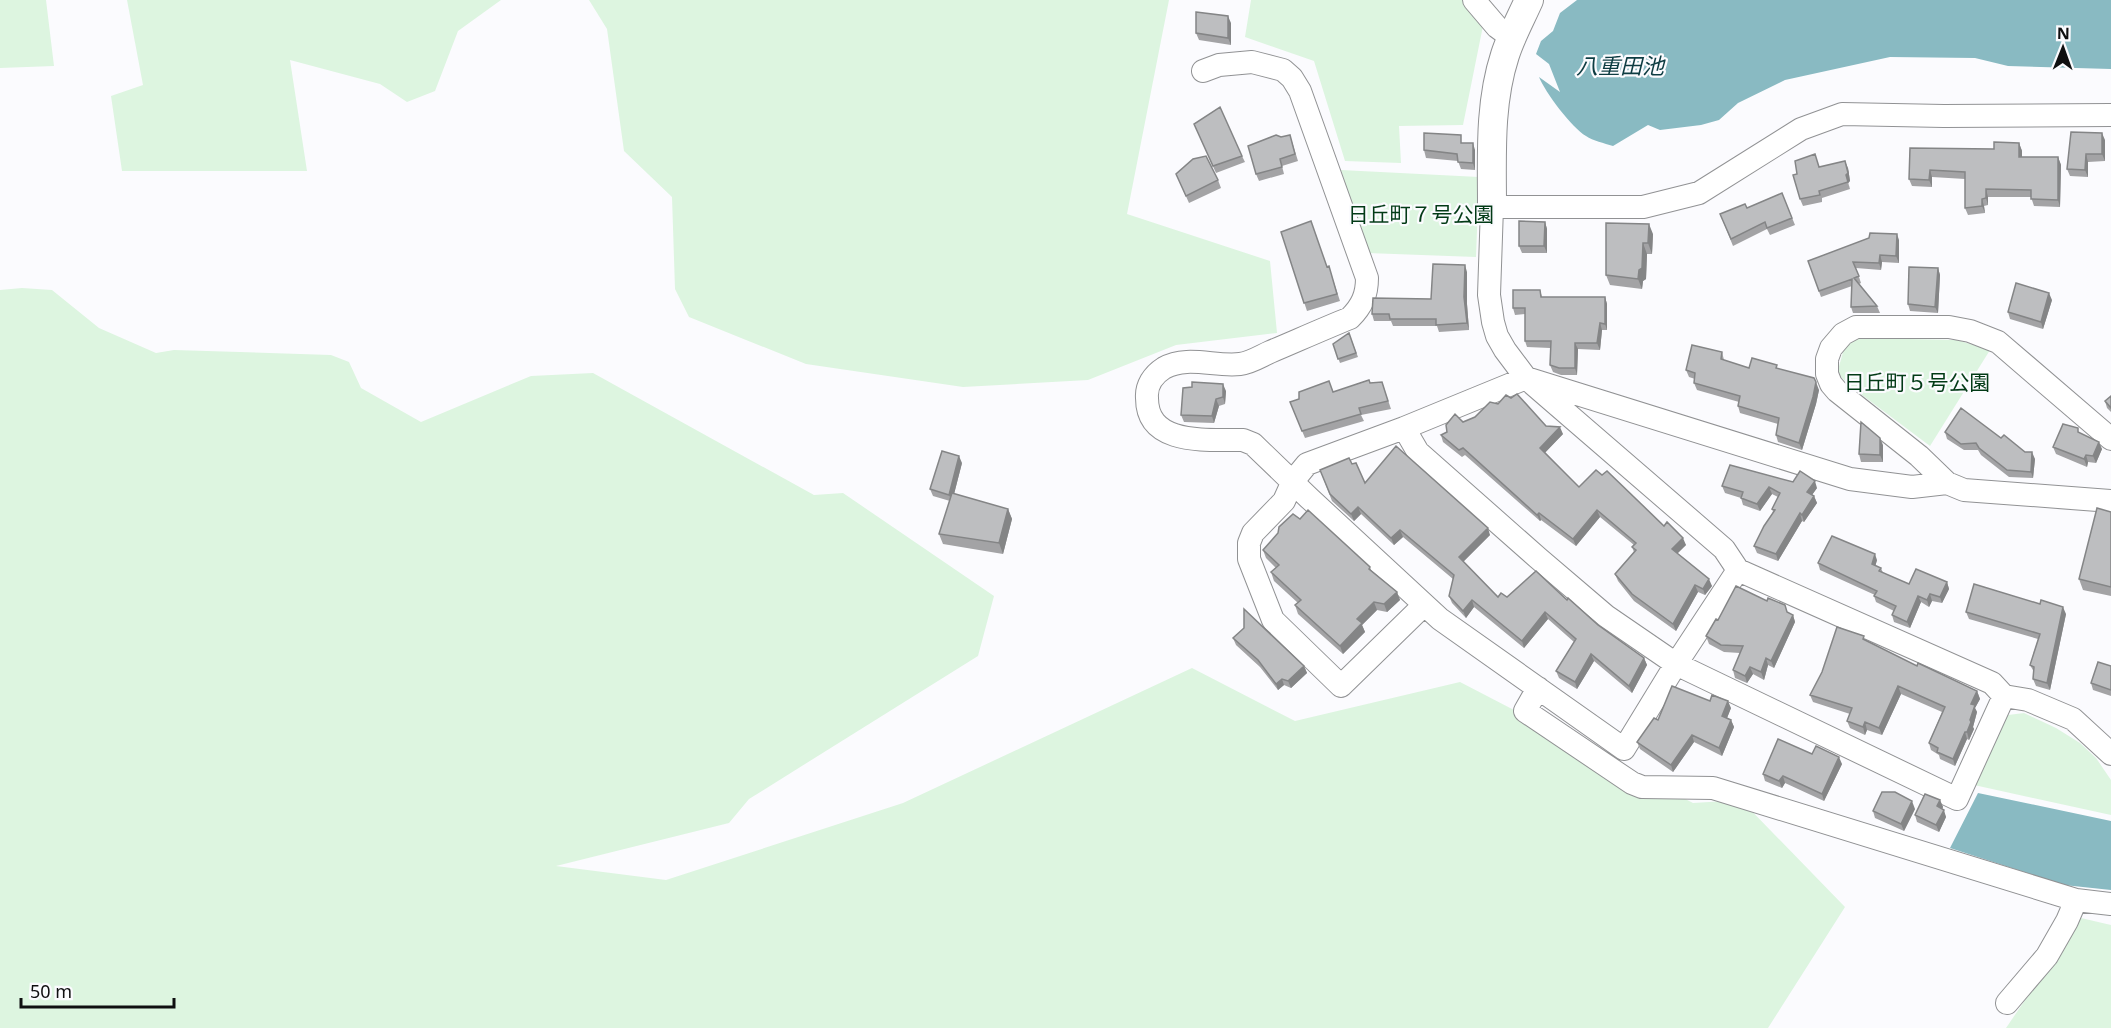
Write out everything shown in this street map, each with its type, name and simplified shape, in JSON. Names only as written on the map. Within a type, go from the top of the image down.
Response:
[{"type":"street","points":[[1474,0],[1497,27],[1512,38]]},
{"type":"street","points":[[1529,0],[1505,55],[1494,109],[1489,295],[1497,336],[1526,378],[1724,549],[1738,570],[1992,684],[2004,696],[2028,700],[2073,719],[2111,754]]},
{"type":"street","points":[[1203,71],[1219,64],[1252,62],[1282,70],[1292,78],[1300,92],[1320,146],[1367,278],[1367,287],[1361,305],[1350,318],[1241,364],[1184,362],[1163,369],[1154,376],[1148,386],[1147,408],[1156,424],[1173,436],[1243,440],[1254,444],[1424,605],[1624,749],[1676,664],[1738,570]]},
{"type":"street","points":[[1492,207],[1643,207],[1698,193],[1801,129],[1842,114],[2111,115]]},
{"type":"street","points":[[2111,439],[1998,342],[1970,331],[1949,327],[1857,327],[1843,334],[1831,348],[1827,359],[1827,374],[1837,391],[1919,456],[1947,483],[1964,490],[2111,501]]},
{"type":"street","points":[[1424,605],[1341,686],[1273,620],[1250,559],[1249,543],[1259,525],[1284,501],[1293,481],[1307,464],[1404,428],[1526,378],[1850,479],[1912,487],[1947,483]]},
{"type":"street","points":[[1404,428],[1418,452],[1555,572],[1606,616],[1676,664],[1957,799],[2004,696]]},
{"type":"street","points":[[1538,688],[1525,711],[1642,787],[1713,788],[2076,900],[2111,904]]},
{"type":"street","points":[[2007,1003],[2047,956],[2076,900]]},
{"type":"green space","points":[[0,0],[46,0],[54,66],[0,68]]},
{"type":"green space","points":[[127,0],[501,0],[458,31],[435,91],[407,102],[380,84],[290,60],[307,171],[122,171],[111,96],[143,85]]},
{"type":"green space","points":[[589,0],[1169,0],[1127,214],[1270,261],[1277,333],[1176,345],[1088,380],[963,387],[806,364],[689,317],[675,289],[672,197],[624,151],[607,29]]},
{"type":"green space","points":[[1251,0],[1465,0],[1485,16],[1463,125],[1399,126],[1401,163],[1345,161],[1314,61],[1245,37]]},
{"type":"green space","name":"日丘町７号公園","points":[[1341,170],[1479,177],[1476,257],[1367,253]]},
{"type":"green space","points":[[22,288],[52,290],[99,328],[156,353],[174,350],[331,355],[349,362],[361,388],[421,422],[531,376],[593,373],[814,495],[843,493],[994,596],[978,656],[749,799],[729,823],[556,866],[666,880],[903,803],[1192,668],[1295,721],[1460,682],[1693,803],[1741,800],[1845,907],[1768,1028],[0,1028],[0,290]]},
{"type":"green space","name":"日丘町５号公園","points":[[1861,338],[1957,340],[1990,350],[1930,446],[1841,377],[1838,370],[1845,345]]},
{"type":"green space","points":[[2024,713],[2056,728],[2080,743],[2096,758],[2111,780],[2111,815],[1974,785],[2008,715]]},
{"type":"green space","points":[[2081,918],[2111,925],[2111,1028],[2006,1028]]},
{"type":"water","name":"八重田池","points":[[1577,0],[2111,0],[2111,69],[2008,66],[1975,58],[1890,57],[1785,80],[1738,103],[1719,120],[1701,125],[1660,130],[1648,125],[1613,146],[1580,132],[1559,109],[1539,77],[1560,92],[1549,64],[1536,54],[1541,41],[1553,31],[1560,13]]},
{"type":"water","points":[[1978,793],[2111,821],[2111,890],[2064,885],[1950,848]]},
{"type":"building","points":[[1196,12],[1228,16],[1228,38],[1196,33]]},
{"type":"building","points":[[1220,107],[1242,156],[1213,166],[1194,124]]},
{"type":"building","points":[[2071,132],[2102,133],[2102,154],[2086,154],[2085,170],[2067,169]]},
{"type":"building","points":[[1424,133],[1461,135],[1461,143],[1473,143],[1473,163],[1458,162],[1457,154],[1424,150]]},
{"type":"building","points":[[1276,135],[1281,137],[1290,135],[1295,154],[1280,159],[1282,167],[1256,174],[1248,146]]},
{"type":"building","points":[[1994,142],[2019,143],[2019,157],[2058,157],[2058,200],[2031,199],[2031,190],[1986,189],[1986,198],[1982,199],[1982,206],[1965,208],[1965,172],[1930,170],[1929,180],[1909,179],[1910,148],[1994,149]]},
{"type":"building","points":[[1815,154],[1819,167],[1845,161],[1848,182],[1819,191],[1820,195],[1800,199],[1793,175],[1797,174],[1795,161]]},
{"type":"building","points":[[1206,156],[1218,180],[1186,196],[1176,174],[1193,159]]},
{"type":"building","points":[[1782,193],[1792,218],[1767,228],[1765,222],[1731,239],[1720,214],[1745,204],[1747,208]]},
{"type":"building","points":[[1311,221],[1327,267],[1329,266],[1337,294],[1304,303],[1281,232]]},
{"type":"building","points":[[1519,221],[1545,222],[1544,246],[1519,246]]},
{"type":"building","points":[[1606,223],[1649,224],[1648,243],[1643,243],[1642,268],[1639,270],[1638,279],[1606,275]]},
{"type":"building","points":[[1870,233],[1897,234],[1896,256],[1880,255],[1879,263],[1853,262],[1859,276],[1854,278],[1877,306],[1851,307],[1852,279],[1819,291],[1808,261],[1869,238]]},
{"type":"building","points":[[1433,264],[1465,265],[1464,297],[1467,323],[1436,325],[1436,319],[1390,319],[1389,314],[1372,314],[1373,298],[1431,299]]},
{"type":"building","points":[[1909,267],[1938,268],[1935,307],[1908,304]]},
{"type":"building","points":[[2016,283],[2049,293],[2041,322],[2008,312]]},
{"type":"building","points":[[1513,290],[1540,290],[1541,297],[1605,297],[1605,324],[1600,323],[1597,343],[1575,343],[1575,368],[1559,368],[1550,365],[1551,341],[1525,341],[1525,308],[1513,308]]},
{"type":"building","points":[[1349,333],[1356,353],[1338,359],[1333,344]]},
{"type":"building","points":[[1692,345],[1722,352],[1721,359],[1749,368],[1752,358],[1777,365],[1776,368],[1814,378],[1816,382],[1813,397],[1799,443],[1776,435],[1779,418],[1738,406],[1740,396],[1694,383],[1695,373],[1686,370]]},
{"type":"building","points":[[1369,380],[1370,383],[1382,382],[1388,401],[1359,408],[1361,414],[1302,431],[1290,402],[1299,399],[1299,392],[1329,381],[1333,392]]},
{"type":"building","points":[[1192,382],[1223,384],[1223,397],[1216,399],[1212,416],[1181,415],[1183,388],[1192,387]]},
{"type":"building","points":[[1517,394],[1546,426],[1560,427],[1540,448],[1579,487],[1596,470],[1602,475],[1607,471],[1664,526],[1667,522],[1683,538],[1672,549],[1709,579],[1703,589],[1695,585],[1673,624],[1632,594],[1615,574],[1636,550],[1632,547],[1636,543],[1597,510],[1573,539],[1539,513],[1537,515],[1463,448],[1459,450],[1441,435],[1447,432],[1446,425],[1455,414],[1463,422],[1475,417],[1490,402],[1498,404],[1506,395],[1511,398]]},
{"type":"building","points":[[2111,396],[2111,408],[2105,401]]},
{"type":"building","points":[[1961,408],[2001,438],[2004,435],[2025,452],[2032,452],[2031,472],[2007,470],[1979,448],[1976,443],[1961,444],[1945,432]]},
{"type":"building","points":[[1861,422],[1880,438],[1880,455],[1859,454]]},
{"type":"building","points":[[2063,424],[2078,428],[2078,432],[2099,442],[2093,456],[2086,455],[2084,459],[2053,447]]},
{"type":"building","points":[[1396,446],[1488,528],[1459,557],[1498,597],[1501,593],[1507,597],[1536,571],[1598,625],[1644,658],[1629,686],[1591,654],[1575,682],[1556,671],[1576,639],[1545,612],[1522,641],[1472,600],[1463,611],[1449,596],[1454,575],[1400,530],[1391,538],[1358,507],[1351,514],[1330,494],[1320,470],[1349,458],[1352,464],[1356,463],[1365,483]]},
{"type":"building","points":[[942,451],[959,456],[949,495],[930,489]]},
{"type":"building","points":[[1730,465],[1793,482],[1800,471],[1815,481],[1807,492],[1814,496],[1802,515],[1800,513],[1776,554],[1754,546],[1775,510],[1772,509],[1780,493],[1769,487],[1757,504],[1741,498],[1743,492],[1722,486]]},
{"type":"building","points":[[952,493],[1008,509],[999,543],[939,534]]},
{"type":"building","points":[[2097,508],[2111,512],[2111,587],[2079,579]]},
{"type":"building","points":[[1308,510],[1370,567],[1369,569],[1397,592],[1384,604],[1374,602],[1357,619],[1362,623],[1340,646],[1295,605],[1301,600],[1271,572],[1279,565],[1263,550],[1278,533],[1279,527],[1293,514],[1300,519]]},
{"type":"building","points":[[1832,536],[1875,554],[1872,564],[1881,568],[1879,571],[1909,584],[1916,569],[1947,582],[1940,597],[1930,594],[1927,600],[1918,596],[1907,622],[1892,615],[1896,606],[1874,596],[1877,591],[1818,563]]},
{"type":"building","points":[[1974,584],[2040,604],[2041,600],[2063,607],[2047,683],[2033,679],[2034,667],[2030,665],[2040,634],[1966,612]]},
{"type":"building","points":[[1736,586],[1767,601],[1768,598],[1785,605],[1787,612],[1793,615],[1771,661],[1766,658],[1761,672],[1750,667],[1745,676],[1733,670],[1743,646],[1721,645],[1706,636],[1716,619],[1718,620]]},
{"type":"building","points":[[1244,609],[1304,666],[1288,681],[1282,679],[1276,684],[1258,660],[1233,638],[1244,628]]},
{"type":"building","points":[[1837,627],[1864,636],[1863,639],[1917,666],[1918,663],[1977,691],[1971,704],[1975,705],[1971,722],[1953,759],[1937,752],[1938,748],[1929,743],[1945,707],[1898,686],[1879,728],[1865,722],[1863,727],[1847,721],[1852,708],[1810,695],[1822,672]]},
{"type":"building","points":[[2098,662],[2111,666],[2111,690],[2091,683]]},
{"type":"building","points":[[1672,686],[1710,701],[1712,695],[1728,701],[1722,716],[1731,720],[1719,748],[1692,735],[1671,765],[1637,742],[1654,718],[1658,720]]},
{"type":"building","points":[[1778,739],[1812,754],[1816,746],[1839,757],[1822,794],[1783,776],[1779,781],[1763,774]]},
{"type":"building","points":[[1882,792],[1895,792],[1912,801],[1901,824],[1873,811]]},
{"type":"building","points":[[1925,794],[1940,800],[1937,806],[1944,810],[1936,825],[1915,815]]}]
